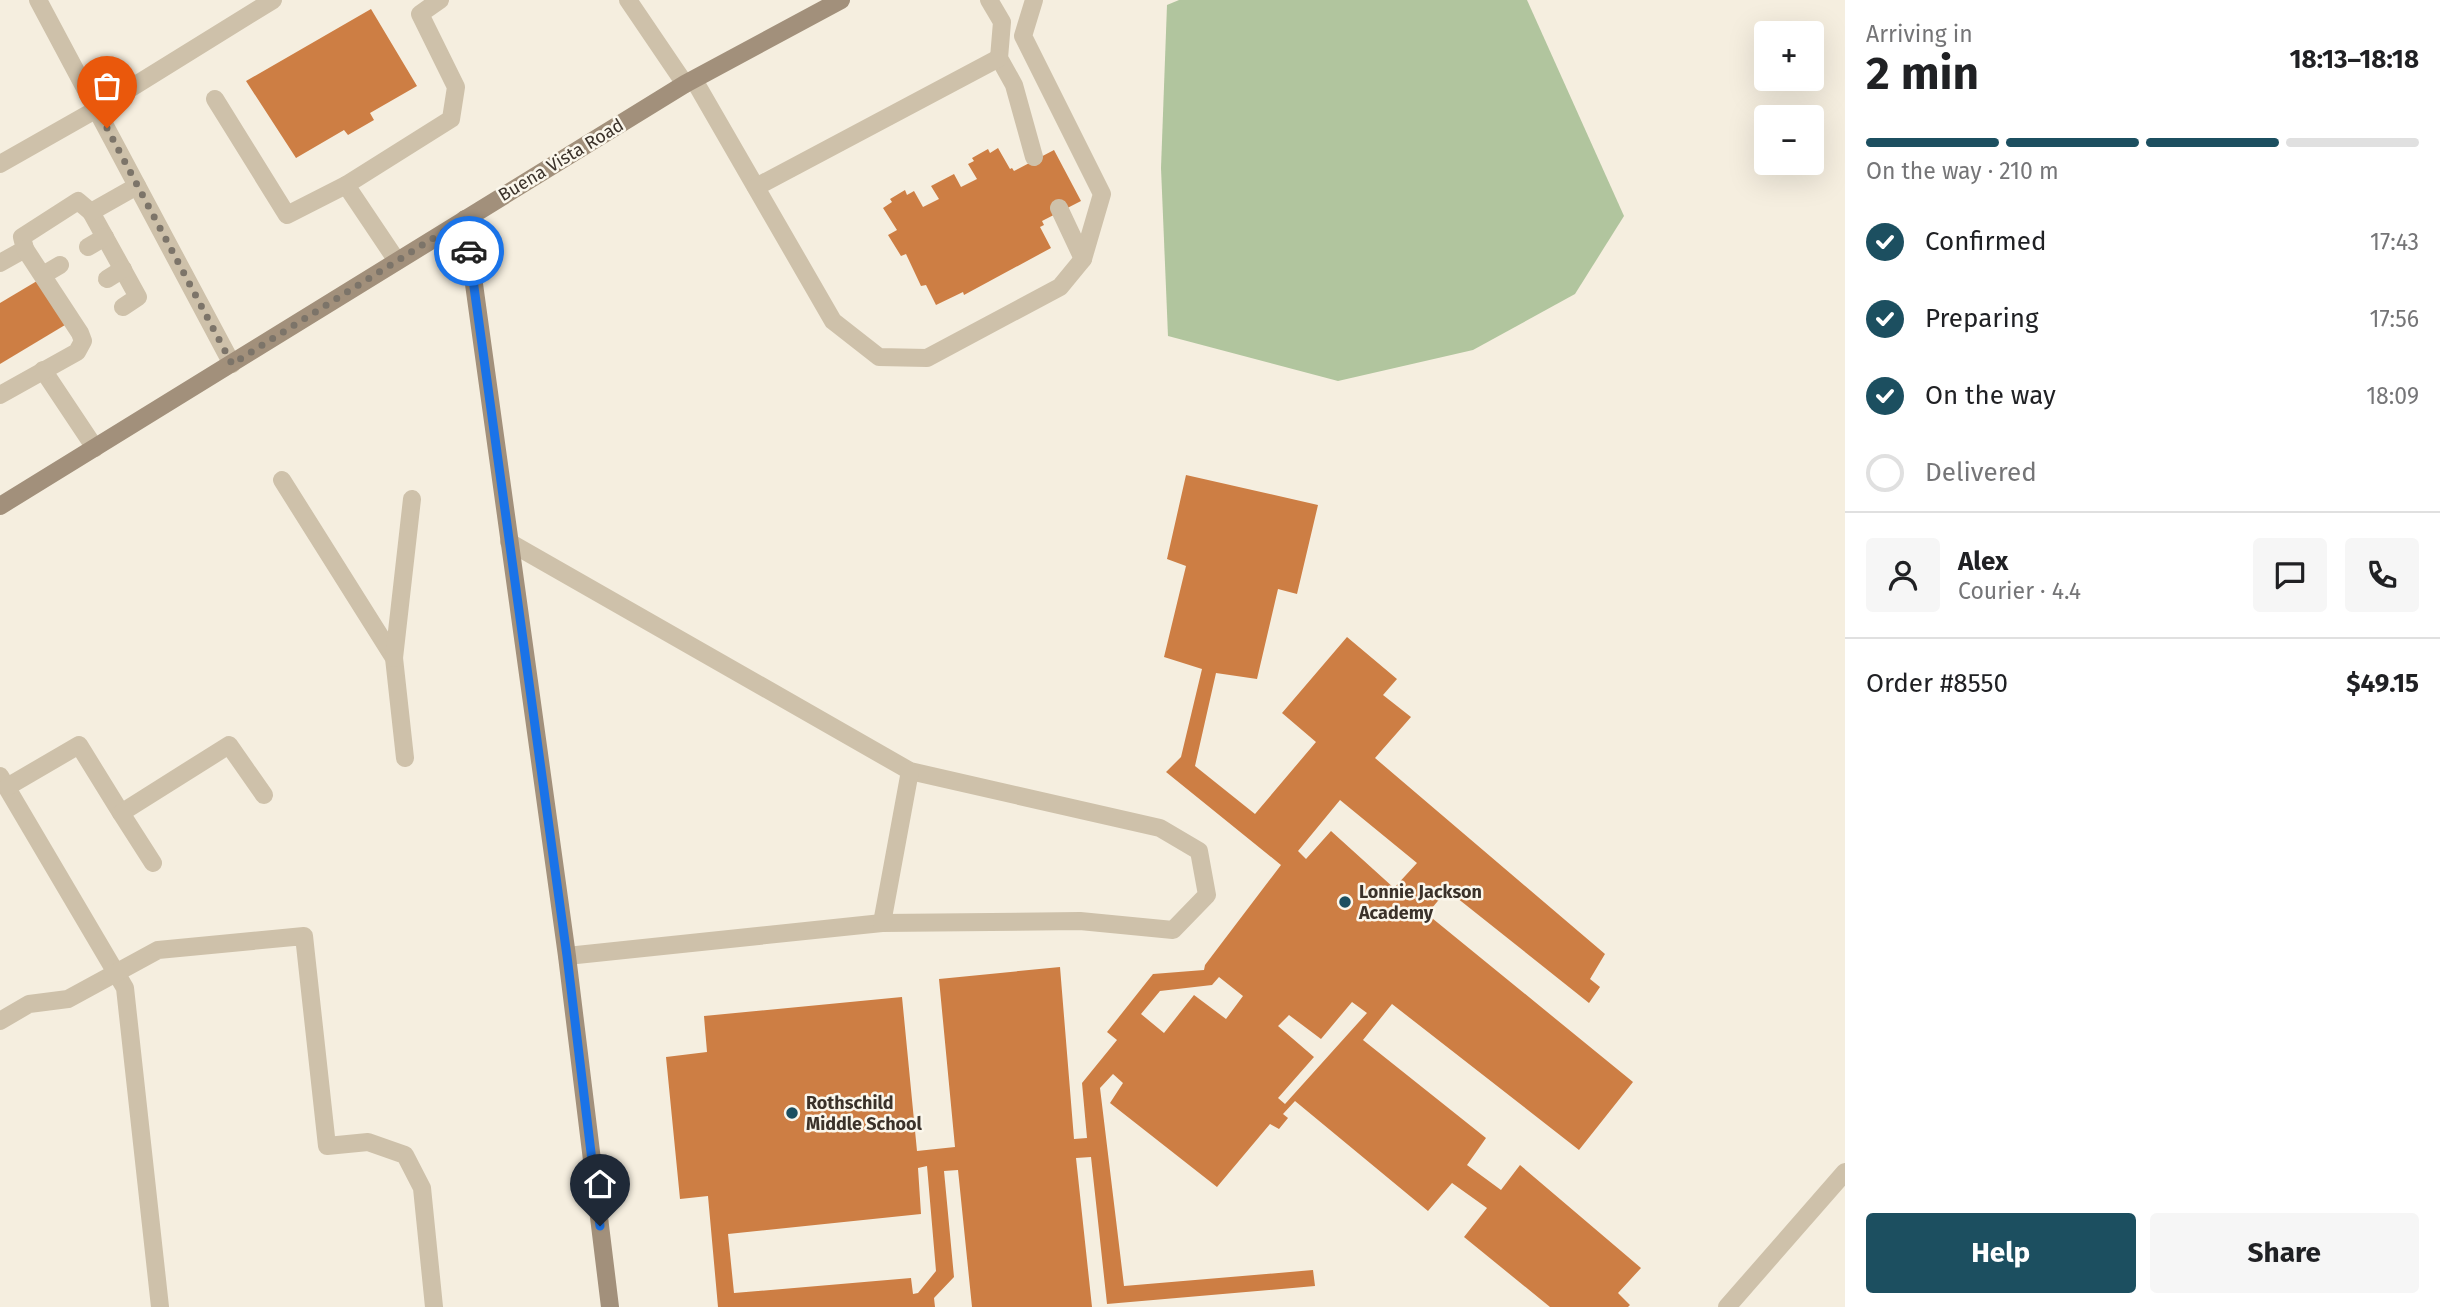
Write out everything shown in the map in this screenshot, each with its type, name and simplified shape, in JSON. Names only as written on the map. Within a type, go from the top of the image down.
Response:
[{"type":"street","points":[[38,0],[232,364]]},
{"type":"street","points":[[0,164],[97,109],[274,0]]},
{"type":"street","points":[[215,99],[288,215],[346,185],[451,119],[456,87],[420,14],[440,0]]},
{"type":"street","points":[[628,0],[689,82],[757,187],[833,321],[879,357],[927,358],[1060,287],[1083,259],[1102,194],[1023,36],[1034,0]]},
{"type":"street","name":"Buena Vista Road","points":[[0,506],[689,82],[841,0]]},
{"type":"street","points":[[989,0],[1002,22],[999,58],[1014,85],[1034,157]]},
{"type":"street","points":[[757,187],[999,58]]},
{"type":"street","points":[[346,185],[397,261]]},
{"type":"street","points":[[91,212],[137,186]]},
{"type":"street","points":[[0,395],[77,352],[87,328],[71,302],[43,275],[25,249],[22,237],[78,201],[91,212],[138,297],[123,307]]},
{"type":"street","points":[[1059,208],[1083,259]]},
{"type":"street","points":[[464,219],[567,956],[610,1307]]},
{"type":"street","points":[[88,247],[105,237]]},
{"type":"street","points":[[0,263],[25,249]]},
{"type":"street","points":[[43,275],[60,265]]},
{"type":"street","points":[[107,279],[123,269]]},
{"type":"street","points":[[43,370],[95,448]]},
{"type":"street","points":[[282,480],[394,658]]},
{"type":"street","points":[[405,758],[394,658],[412,499]]},
{"type":"street","points":[[509,542],[910,771],[1160,828],[1199,851],[1207,895],[1173,930],[1080,921],[882,923],[567,956]]},
{"type":"street","points":[[121,813],[229,745],[264,795]]},
{"type":"street","points":[[153,863],[79,746],[4,782],[125,988],[160,1307]]},
{"type":"street","points":[[882,923],[910,771]]},
{"type":"street","points":[[0,1021],[29,1004],[68,999],[158,950],[304,936],[327,1146],[368,1142],[405,1155],[422,1188],[434,1307]]},
{"type":"street","points":[[1727,1307],[1845,1172]]},
{"type":"green space","points":[[1179,0],[1527,0],[1624,216],[1575,294],[1473,350],[1338,381],[1168,336],[1161,168],[1167,5]]},
{"type":"building","points":[[371,9],[417,86],[370,113],[374,120],[348,135],[344,130],[296,158],[246,81]]},
{"type":"building","points":[[998,148],[1010,169],[1014,171],[1054,150],[1081,201],[1042,221],[1044,225],[1040,227],[1051,248],[964,295],[963,292],[936,305],[926,285],[921,286],[906,254],[901,256],[888,235],[897,230],[883,208],[892,202],[890,199],[905,190],[907,195],[914,191],[923,207],[939,199],[931,186],[954,174],[961,187],[977,179],[968,164],[974,161],[972,158],[988,149],[990,153]]},
{"type":"building","points":[[42,278],[70,322],[0,364],[0,303]]},
{"type":"building","name":"Lonnie Jackson Academy","points":[[1186,475],[1318,505],[1297,594],[1278,589],[1257,679],[1216,673],[1195,766],[1255,814],[1316,742],[1282,713],[1347,637],[1397,679],[1383,695],[1411,717],[1375,758],[1605,954],[1590,979],[1600,987],[1589,1003],[1447,890],[1427,914],[1633,1082],[1579,1150],[1392,1004],[1363,1040],[1486,1138],[1467,1165],[1501,1190],[1520,1165],[1641,1268],[1618,1293],[1630,1305],[1628,1307],[1550,1307],[1464,1237],[1487,1208],[1452,1183],[1428,1211],[1295,1101],[1283,1114],[1288,1118],[1279,1129],[1270,1124],[1217,1187],[1110,1103],[1123,1083],[1113,1074],[1100,1088],[1124,1286],[1313,1270],[1315,1286],[1107,1304],[1091,1157],[1076,1158],[1092,1307],[972,1307],[958,1170],[944,1171],[954,1277],[934,1298],[935,1307],[718,1307],[708,1196],[680,1199],[666,1057],[707,1052],[704,1016],[902,997],[917,1151],[955,1147],[939,979],[1060,967],[1074,1139],[1087,1138],[1082,1083],[1117,1040],[1107,1032],[1153,974],[1204,970],[1205,965],[1281,865],[1166,772],[1181,757],[1202,669],[1164,657],[1186,566],[1167,559]],"holes":[[[1340,800],[1417,863],[1394,888],[1331,831],[1306,859],[1298,851]],[[1219,977],[1243,996],[1226,1019],[1194,995],[1164,1033],[1141,1014],[1160,991],[1212,985]],[[1352,1002],[1367,1013],[1285,1104],[1278,1098],[1314,1057],[1278,1026],[1289,1015],[1321,1039]],[[927,1166],[936,1271],[918,1293],[913,1294],[911,1278],[734,1293],[728,1234],[921,1214],[918,1168]]]},
{"type":"way so far","points":[[107,128],[232,364],[464,219],[469,251]]},
{"type":"place","name":"Lonnie Jackson Academy","points":[[1345,902]]},
{"type":"place","name":"Rothschild Middle School","points":[[792,1113]]},
{"type":"route","points":[[469,251],[567,956],[600,1226]]}]
